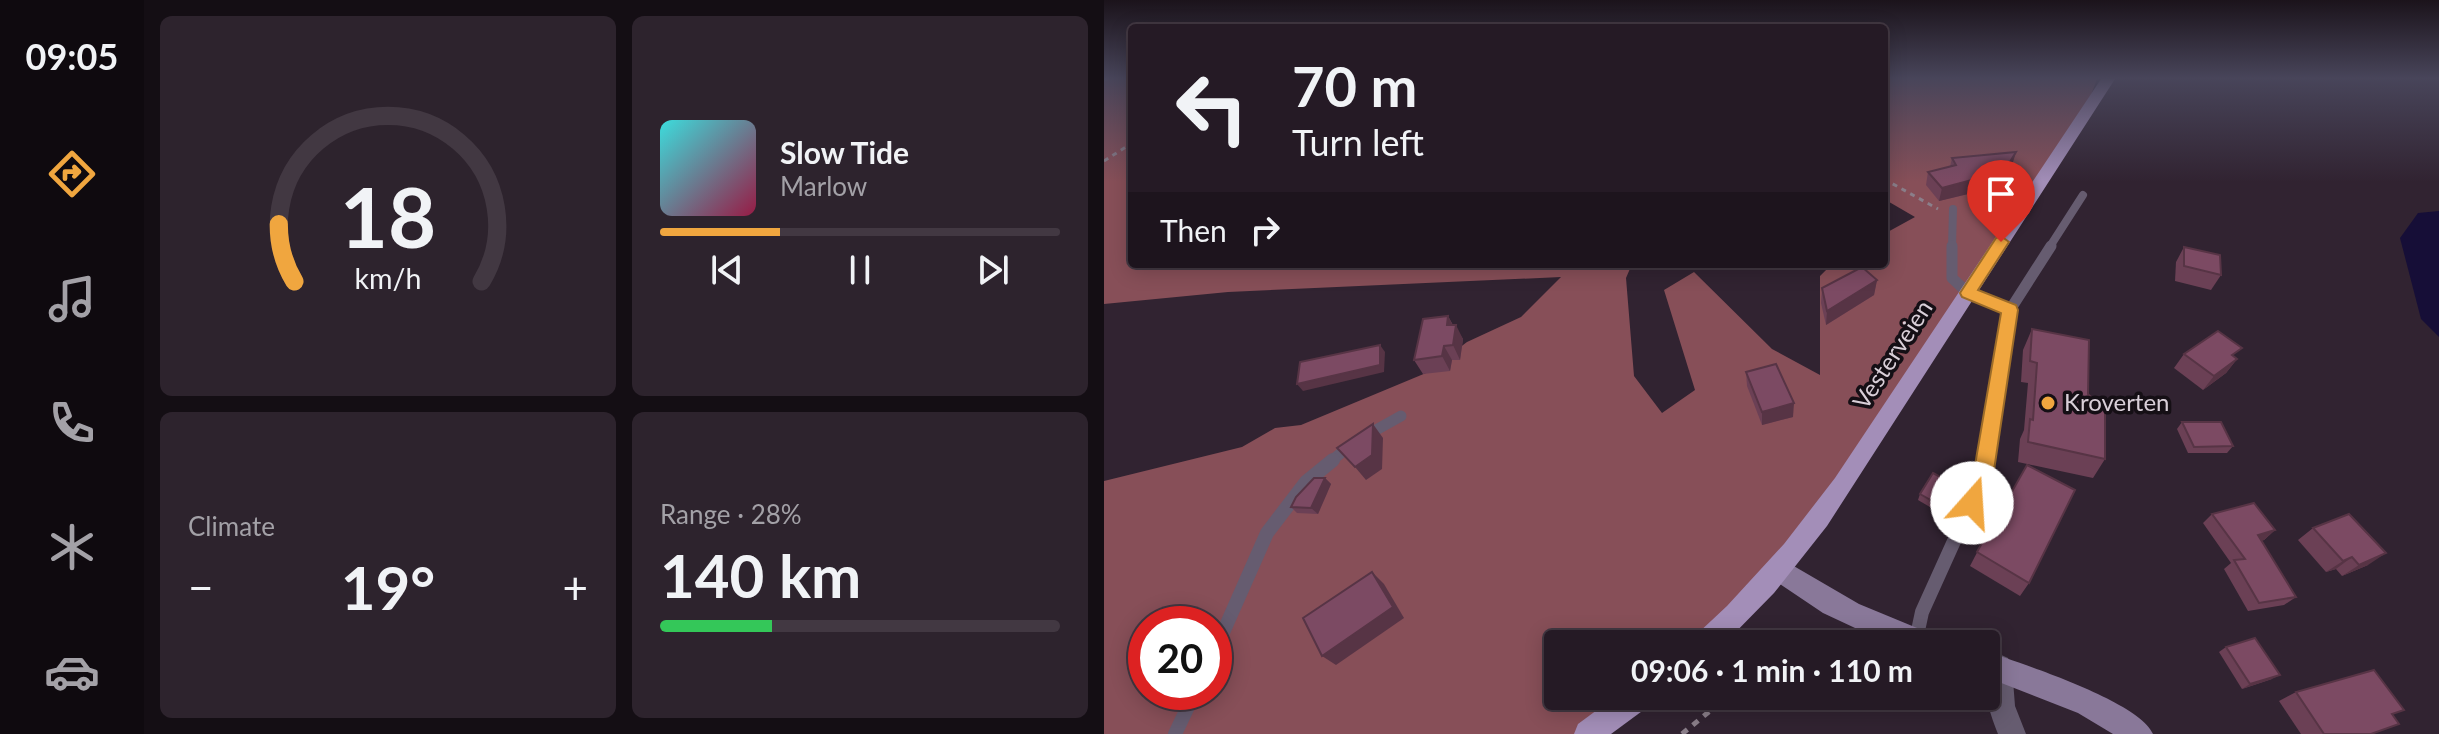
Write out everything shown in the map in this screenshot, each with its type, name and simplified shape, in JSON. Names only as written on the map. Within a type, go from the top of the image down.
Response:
[{"type":"main road","name":"Vesterveien","points":[[1722,630],[1780,570],[1854,471],[2086,113]]},
{"type":"main road","points":[[1780,570],[1821,600],[1883,630]]},
{"type":"main road","points":[[2000,669],[2086,702],[2139,734]]},
{"type":"main road","points":[[1588,734],[1620,710]]},
{"type":"street","points":[[2000,702],[2012,734]]},
{"type":"lane","points":[[1921,630],[1922,612],[1983,477],[2010,310],[2083,195]]},
{"type":"lane","points":[[1954,214],[1952,278],[1968,293],[2010,310]]},
{"type":"lane","points":[[1232,612],[1267,533],[1306,482],[1347,447],[1401,416]]},
{"type":"lane","points":[[1175,734],[1186,710]]},
{"type":"path","points":[[1104,161],[1128,146]]},
{"type":"path","points":[[1888,181],[1954,214]]},
{"type":"path","points":[[1682,734],[1708,710]]},
{"type":"shaded area","points":[[1104,113],[1128,113],[1128,268],[1630,268],[1626,278],[1634,376],[1662,413],[1695,390],[1664,290],[1694,272],[1772,349],[1820,375],[1820,276],[1828,268],[1888,268],[1888,232],[1915,217],[1888,201],[1888,113],[2084,113],[1817,506],[1723,630],[1544,630],[1544,710],[1628,710],[1598,734],[1104,734],[1104,481],[1242,447],[1275,428],[1301,425],[1426,373],[1467,342],[1521,317],[1561,277],[1228,292],[1104,304]]},
{"type":"shaded area","points":[[2439,211],[2439,337],[2421,319],[2400,238],[2418,213]]},
{"type":"building","points":[[2016,152],[2002,175],[1992,176],[1995,182],[1974,184],[1972,180],[1942,188],[1928,172],[1956,165],[1952,158]]},
{"type":"building","points":[[2184,247],[2220,255],[2221,275],[2184,266]]},
{"type":"building","points":[[1860,268],[1877,280],[1827,311],[1822,288]]},
{"type":"building","points":[[1448,316],[1447,325],[1456,325],[1453,345],[1444,346],[1442,356],[1414,360],[1423,319]]},
{"type":"building","points":[[2032,329],[2089,340],[2088,394],[2105,400],[2105,459],[2028,442],[2030,419],[2033,420],[2037,363],[2030,361]]},
{"type":"building","points":[[2218,331],[2242,348],[2232,355],[2237,359],[2214,376],[2184,354]]},
{"type":"building","points":[[1380,345],[1380,365],[1297,384],[1300,362]]},
{"type":"building","points":[[1776,364],[1794,403],[1762,412],[1746,372]]},
{"type":"building","points":[[2182,422],[2221,422],[2233,446],[2194,447]]},
{"type":"building","points":[[1373,424],[1372,455],[1355,467],[1337,448]]},
{"type":"building","points":[[2027,465],[2075,490],[2029,583],[1977,552],[1992,525],[1977,516],[1987,492],[2006,502]]},
{"type":"building","points":[[1933,473],[1966,491],[1955,514],[1920,494]]},
{"type":"building","points":[[1314,478],[1325,478],[1311,508],[1291,507],[1296,497]]},
{"type":"building","points":[[2254,503],[2275,530],[2258,535],[2296,597],[2259,603],[2234,560],[2245,559],[2212,514]]},
{"type":"building","points":[[2349,514],[2386,553],[2359,565],[2352,557],[2343,561],[2313,528]]},
{"type":"building","points":[[1372,572],[1393,607],[1322,656],[1303,618]]},
{"type":"building","points":[[2255,638],[2280,675],[2250,684],[2226,647]]},
{"type":"building","points":[[2374,670],[2404,710],[2392,714],[2399,724],[2371,734],[2324,734],[2296,692]]},
{"type":"place","name":"Kroverten","points":[[2048,403]]},
{"type":"route","points":[[1972,503],[1983,477],[2010,310],[1968,293],[2001,242]]}]
